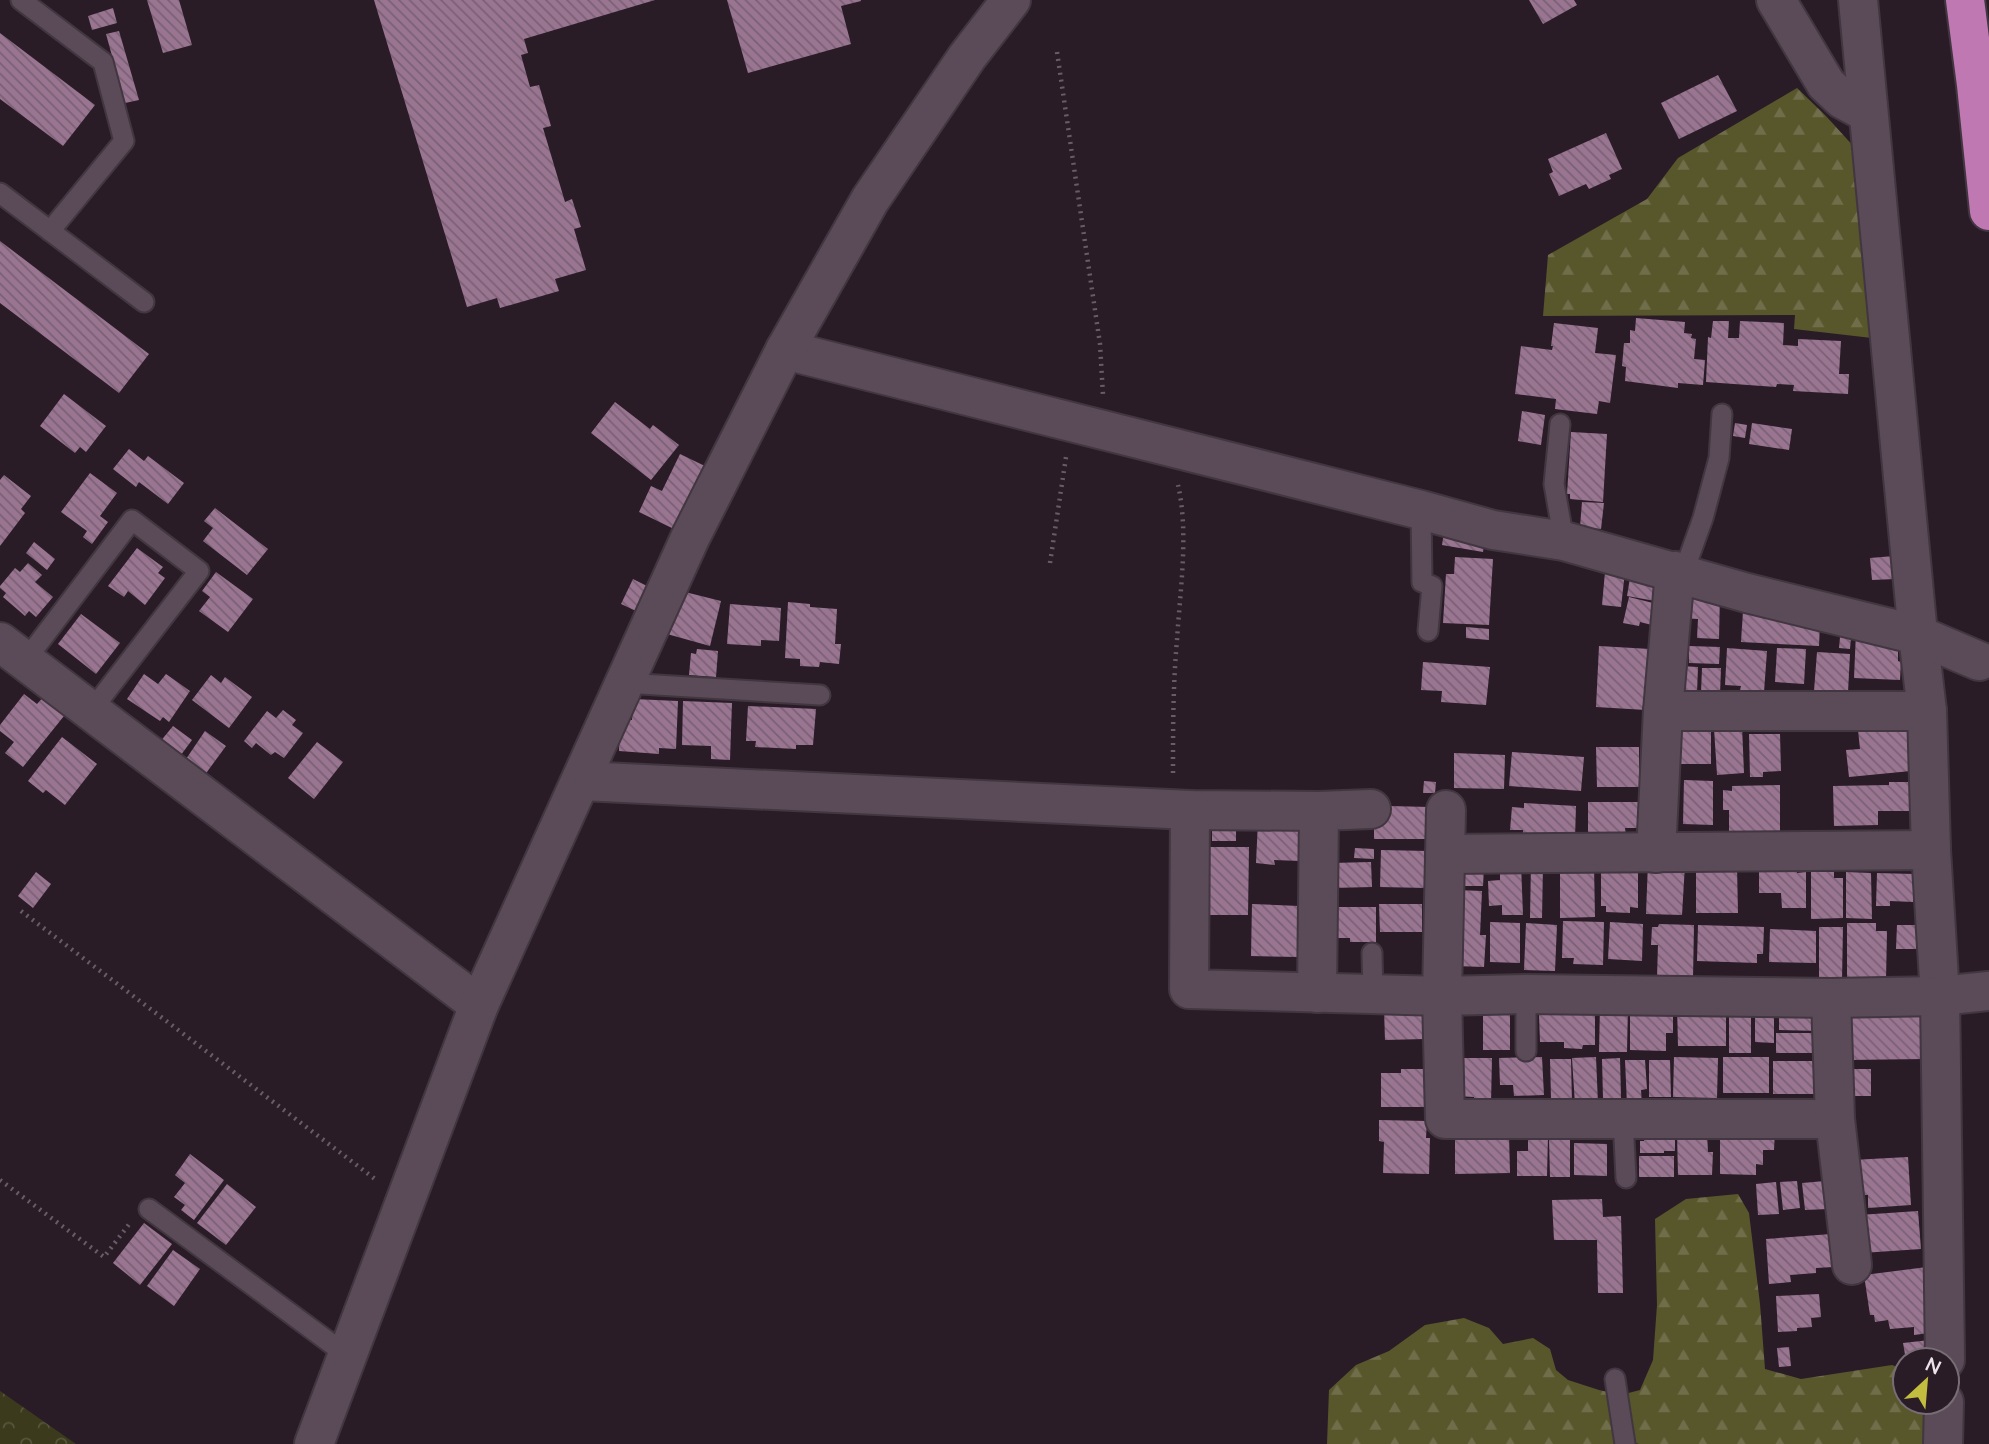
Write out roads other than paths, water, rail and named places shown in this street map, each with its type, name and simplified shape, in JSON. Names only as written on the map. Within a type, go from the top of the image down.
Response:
[{"type":"highway","points":[[1965,0],[1989,211]]},
{"type":"street","points":[[314,1444],[479,1005],[690,538],[785,350],[870,200],[967,57],[1011,0]]},
{"type":"street","points":[[1776,0],[1826,84],[1842,99],[1868,113]]},
{"type":"street","points":[[1858,0],[1927,711],[1931,850],[1940,996],[1945,1346]]},
{"type":"street","points":[[785,350],[1493,530],[1564,541],[1747,593],[1918,635],[1979,661]]},
{"type":"street","points":[[1656,853],[1663,711],[1679,573]]},
{"type":"street","points":[[12,652],[479,1005]]},
{"type":"street","points":[[1663,711],[1927,711]]},
{"type":"street","points":[[582,781],[1181,810],[1371,809]]},
{"type":"street","points":[[1181,810],[1189,989],[1442,996],[1526,994],[1831,998],[1940,996],[1989,991]]},
{"type":"street","points":[[1447,810],[1442,996],[1445,1119],[1835,1119]]},
{"type":"street","points":[[1317,993],[1319,811]]},
{"type":"street","points":[[1445,854],[1931,850]]},
{"type":"street","points":[[1831,998],[1835,1119],[1852,1265]]},
{"type":"street","points":[[1942,1444],[1943,1416]]},
{"type":"lane","points":[[21,0],[103,62],[124,141],[50,230]]},
{"type":"lane","points":[[0,193],[144,302]]},
{"type":"lane","points":[[1679,573],[1703,518],[1719,458],[1722,414]]},
{"type":"lane","points":[[1560,424],[1555,484],[1564,541]]},
{"type":"lane","points":[[1421,510],[1422,582],[1432,586],[1429,631]]},
{"type":"lane","points":[[12,652],[132,520],[199,571],[91,711]]},
{"type":"lane","points":[[624,684],[820,695]]},
{"type":"lane","points":[[1372,953],[1373,994]]},
{"type":"lane","points":[[1526,994],[1526,1051]]},
{"type":"lane","points":[[1623,1119],[1626,1178]]},
{"type":"lane","points":[[149,1209],[348,1356]]},
{"type":"lane","points":[[1615,1379],[1625,1444]]}]
